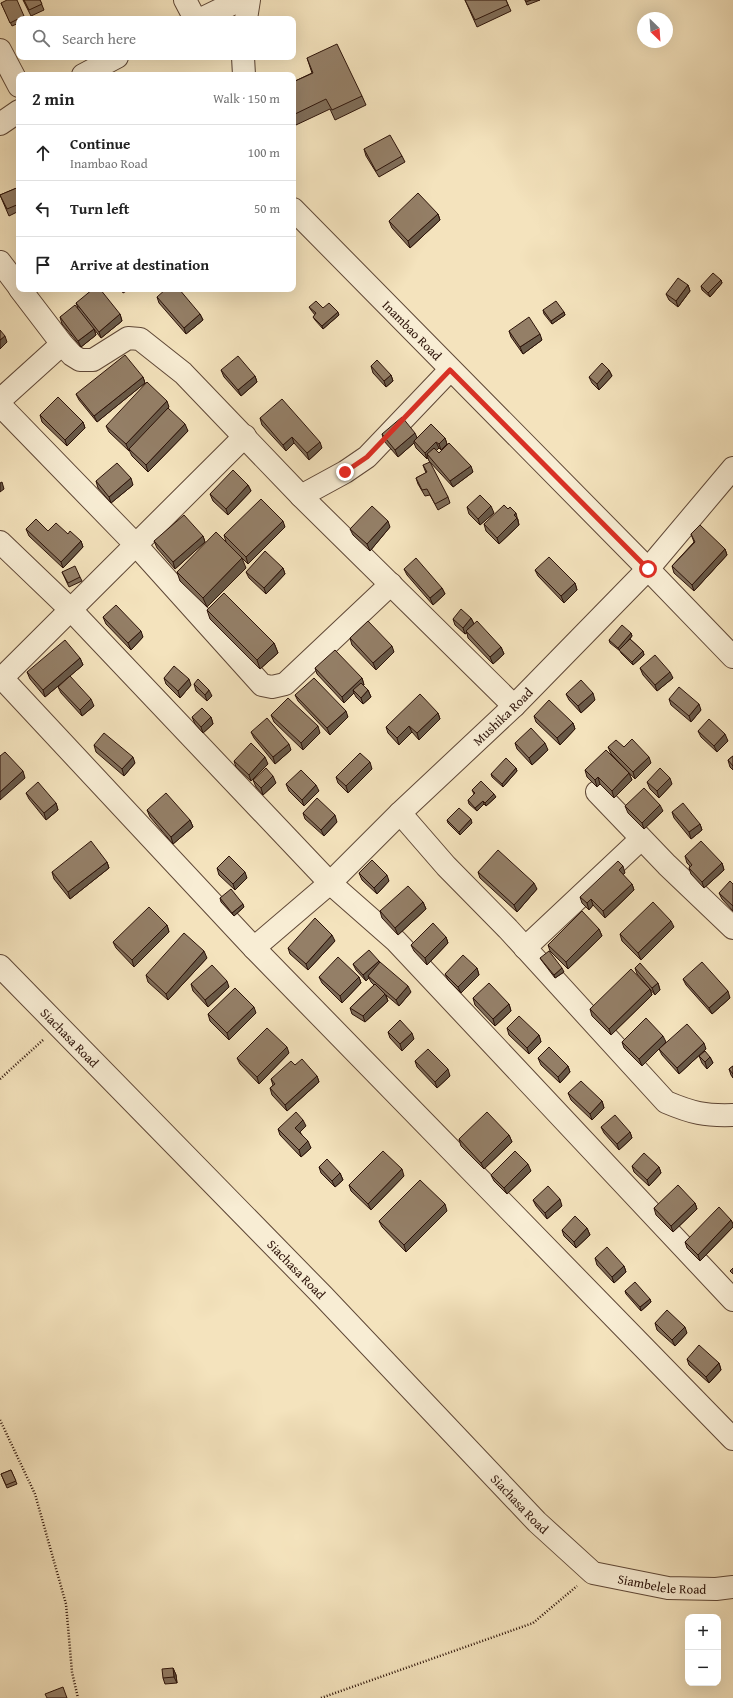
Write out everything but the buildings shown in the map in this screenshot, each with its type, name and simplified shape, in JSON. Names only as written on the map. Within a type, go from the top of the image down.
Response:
[{"type":"street","points":[[185,0],[193,16]]},
{"type":"street","points":[[207,16],[240,0]]},
{"type":"street","points":[[246,16],[248,0]]},
{"type":"street","points":[[0,50],[11,84]]},
{"type":"street","points":[[89,72],[111,60]]},
{"type":"street","points":[[243,60],[244,72]]},
{"type":"street","points":[[0,124],[16,113]]},
{"type":"street","name":"Inambao Road","points":[[296,212],[733,657]]},
{"type":"street","points":[[0,262],[16,283]]},
{"type":"street","points":[[23,292],[62,344],[72,355],[80,360],[93,360],[128,338],[140,339],[183,373],[301,496],[514,706]]},
{"type":"street","points":[[0,400],[62,344]]},
{"type":"street","points":[[301,496],[345,472],[367,457],[450,370]]},
{"type":"street","points":[[0,404],[136,545],[262,685],[272,687],[285,684],[391,584]]},
{"type":"street","points":[[245,436],[71,610],[1,677],[254,948],[730,1429]]},
{"type":"street","name":"Mushika Road","points":[[254,948],[330,883],[400,813],[514,706],[648,569],[733,468]]},
{"type":"street","points":[[0,542],[71,610],[330,883],[396,941],[733,1300]]},
{"type":"street","points":[[597,792],[641,839],[733,928]]},
{"type":"street","points":[[400,813],[446,866],[490,910],[666,1102],[690,1113],[733,1115]]},
{"type":"street","points":[[525,948],[641,839]]},
{"type":"street","name":"Siachasa Road","points":[[0,966],[324,1296],[537,1522],[593,1573]]},
{"type":"street","name":"Siambelele Road","points":[[593,1573],[668,1588],[716,1589],[733,1586]]},
{"type":"path","points":[[0,1078],[58,1026]]},
{"type":"path","points":[[0,1420],[35,1494],[66,1604],[72,1672],[78,1698]]},
{"type":"path","points":[[321,1698],[533,1623],[593,1573]]},
{"type":"route","points":[[345,472],[367,457],[450,370],[648,569]]}]
